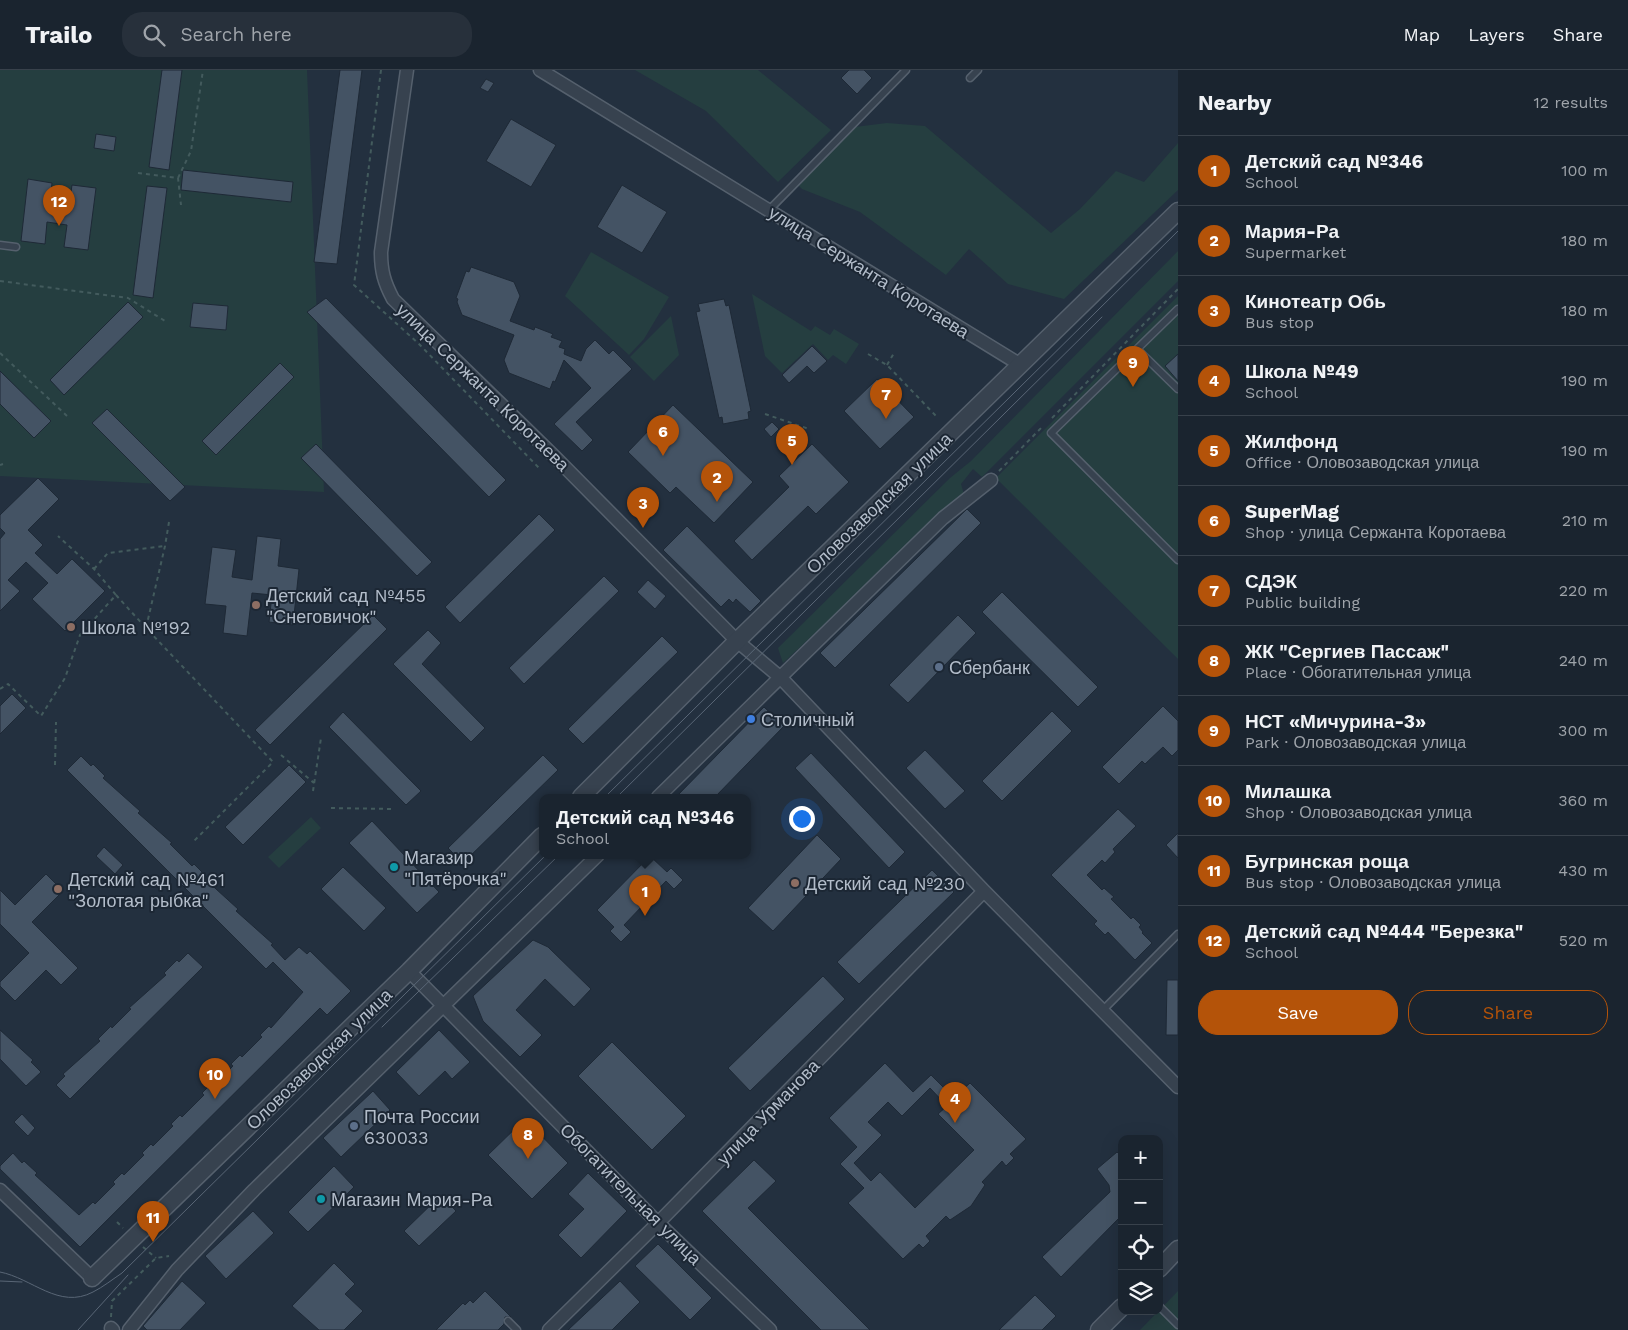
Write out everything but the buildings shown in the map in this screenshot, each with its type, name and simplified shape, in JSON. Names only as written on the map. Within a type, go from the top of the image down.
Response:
[{"type":"street","name":"улица Сержанта Коротаева","points":[[407,70],[381,252],[381,269],[384,282],[393,298],[554,456],[737,641],[781,678],[984,891],[1178,1087]]},
{"type":"street","name":"улица Сержанта Коротаева","points":[[540,70],[1020,364]]},
{"type":"street","name":"Оловозаводская улица","points":[[584,794],[737,641],[1178,211]]},
{"type":"street","points":[[661,794],[943,518],[990,480]]},
{"type":"street","name":"Оловозаводская улица","points":[[92,1278],[409,971],[539,839]]},
{"type":"street","points":[[129,1330],[177,1270],[254,1190],[594,859]]},
{"type":"street","name":"улица Урманова","points":[[549,1330],[658,1223],[984,891]]},
{"type":"street","name":"Обогатительная улица","points":[[409,971],[658,1223],[770,1330]]},
{"type":"street","points":[[0,1190],[92,1278]]},
{"type":"street","points":[[1163,1265],[1178,1250]]},
{"type":"street","points":[[1099,1330],[1118,1311]]},
{"type":"lane","points":[[769,210],[906,70]]},
{"type":"lane","points":[[970,78],[978,70]]},
{"type":"lane","points":[[0,245],[16,247]]},
{"type":"lane","points":[[1178,309],[1052,434],[1178,560]]},
{"type":"lane","points":[[1138,349],[1178,389]]},
{"type":"lane","points":[[1102,1011],[1178,934]]},
{"type":"lane","points":[[1163,1310],[1178,1325]]},
{"type":"lane","points":[[508,1321],[517,1330]]},
{"type":"path","points":[[180,205],[178,178],[191,151],[202,70]]},
{"type":"path","points":[[381,70],[354,285],[419,344],[540,470]]},
{"type":"path","points":[[138,173],[178,178]]},
{"type":"path","points":[[0,281],[128,298],[165,321]]},
{"type":"path","points":[[990,480],[1178,289]]},
{"type":"path","points":[[0,353],[67,416]]},
{"type":"path","points":[[886,365],[894,353]]},
{"type":"path","points":[[868,354],[886,365],[938,418]]},
{"type":"path","points":[[765,414],[809,429]]},
{"type":"path","points":[[146,628],[166,546],[169,522]]},
{"type":"path","points":[[58,536],[94,569],[146,628],[274,762],[194,841]]},
{"type":"path","points":[[94,569],[108,553],[166,546]]},
{"type":"path","points":[[0,689],[8,684],[41,716],[65,678],[80,635],[116,595]]},
{"type":"path","points":[[55,766],[56,722]]},
{"type":"path","points":[[313,792],[321,738]]},
{"type":"path","points":[[281,755],[314,783]]},
{"type":"path","points":[[331,808],[391,809]]},
{"type":"path","points":[[112,1329],[112,1301],[156,1258],[169,1256]]},
{"type":"green space","points":[[0,70],[307,70],[324,492],[0,476]]},
{"type":"green space","points":[[635,70],[758,70],[831,130],[778,182],[706,111]]},
{"type":"green space","points":[[887,123],[925,126],[1051,233],[1080,209],[1116,171],[1144,182],[1178,143],[1178,190],[1064,299],[1008,284],[969,249],[946,275],[860,212],[802,189],[793,180],[855,127]]},
{"type":"green space","points":[[1178,251],[1178,281],[982,477],[973,469],[961,484],[964,494],[783,663],[778,648],[950,478],[971,461]]},
{"type":"green space","points":[[591,252],[669,297],[644,339],[629,355],[565,296]]},
{"type":"green space","points":[[752,294],[811,331],[815,326],[830,335],[834,329],[859,344],[846,364],[833,355],[828,360],[813,344],[782,373],[765,356]]},
{"type":"green space","points":[[1178,296],[1178,659],[996,478]]},
{"type":"green space","points":[[671,316],[679,355],[654,381],[630,357]]},
{"type":"green space","points":[[311,817],[321,828],[279,868],[268,857]]},
{"type":"green space","points":[[1178,1291],[1178,1330],[1140,1330],[1155,1315],[1163,1315],[1163,1306]]},
{"type":"tram line","points":[[608,794],[1178,231]]},
{"type":"tram line","points":[[620,794],[1102,317]]},
{"type":"tram line","points":[[0,1272],[12,1275],[57,1295],[69,1297],[81,1297],[93,1292],[122,1273],[542,859]]},
{"type":"tram line","points":[[382,1027],[555,859]]},
{"type":"tram line","points":[[78,1330],[128,1275]]},
{"type":"tram line","points":[[0,1281],[22,1282]]},
{"type":"place","name":"Детский сад №444 \"Березка\"","points":[[59,226]]},
{"type":"place","name":"НСТ «Мичурина-3»","points":[[1133,387]]},
{"type":"place","name":"СДЭК","points":[[886,419]]},
{"type":"place","name":"SuperMag","points":[[663,456]]},
{"type":"place","name":"Жилфонд","points":[[792,465]]},
{"type":"place","name":"Мария-Ра","points":[[717,502]]},
{"type":"place","name":"Кинотеатр Обь","points":[[643,528]]},
{"type":"place","name":"Детский сад №455 \"Снеговичок\"","points":[[256,605]]},
{"type":"place","name":"Школа №192","points":[[71,627]]},
{"type":"place","name":"Сбербанк","points":[[939,667]]},
{"type":"place","name":"Столичный","points":[[751,719]]},
{"type":"place","name":"Магазир \"Пятёрочка\"","points":[[394,867]]},
{"type":"place","name":"Детский сад №230","points":[[795,883]]},
{"type":"place","name":"Детский сад №461 \"Золотая рыбка\"","points":[[58,889]]},
{"type":"place","name":"Детский сад №346","points":[[645,916]]},
{"type":"place","name":"Милашка","points":[[215,1099]]},
{"type":"place","name":"Школа №49","points":[[955,1123]]},
{"type":"place","name":"Почта России 630033","points":[[354,1126]]},
{"type":"place","name":"ЖК \"Сергиев Пассаж\"","points":[[528,1159]]},
{"type":"place","name":"Магазин Мария-Ра","points":[[321,1199]]},
{"type":"place","name":"Бугринская роща","points":[[153,1242]]}]
